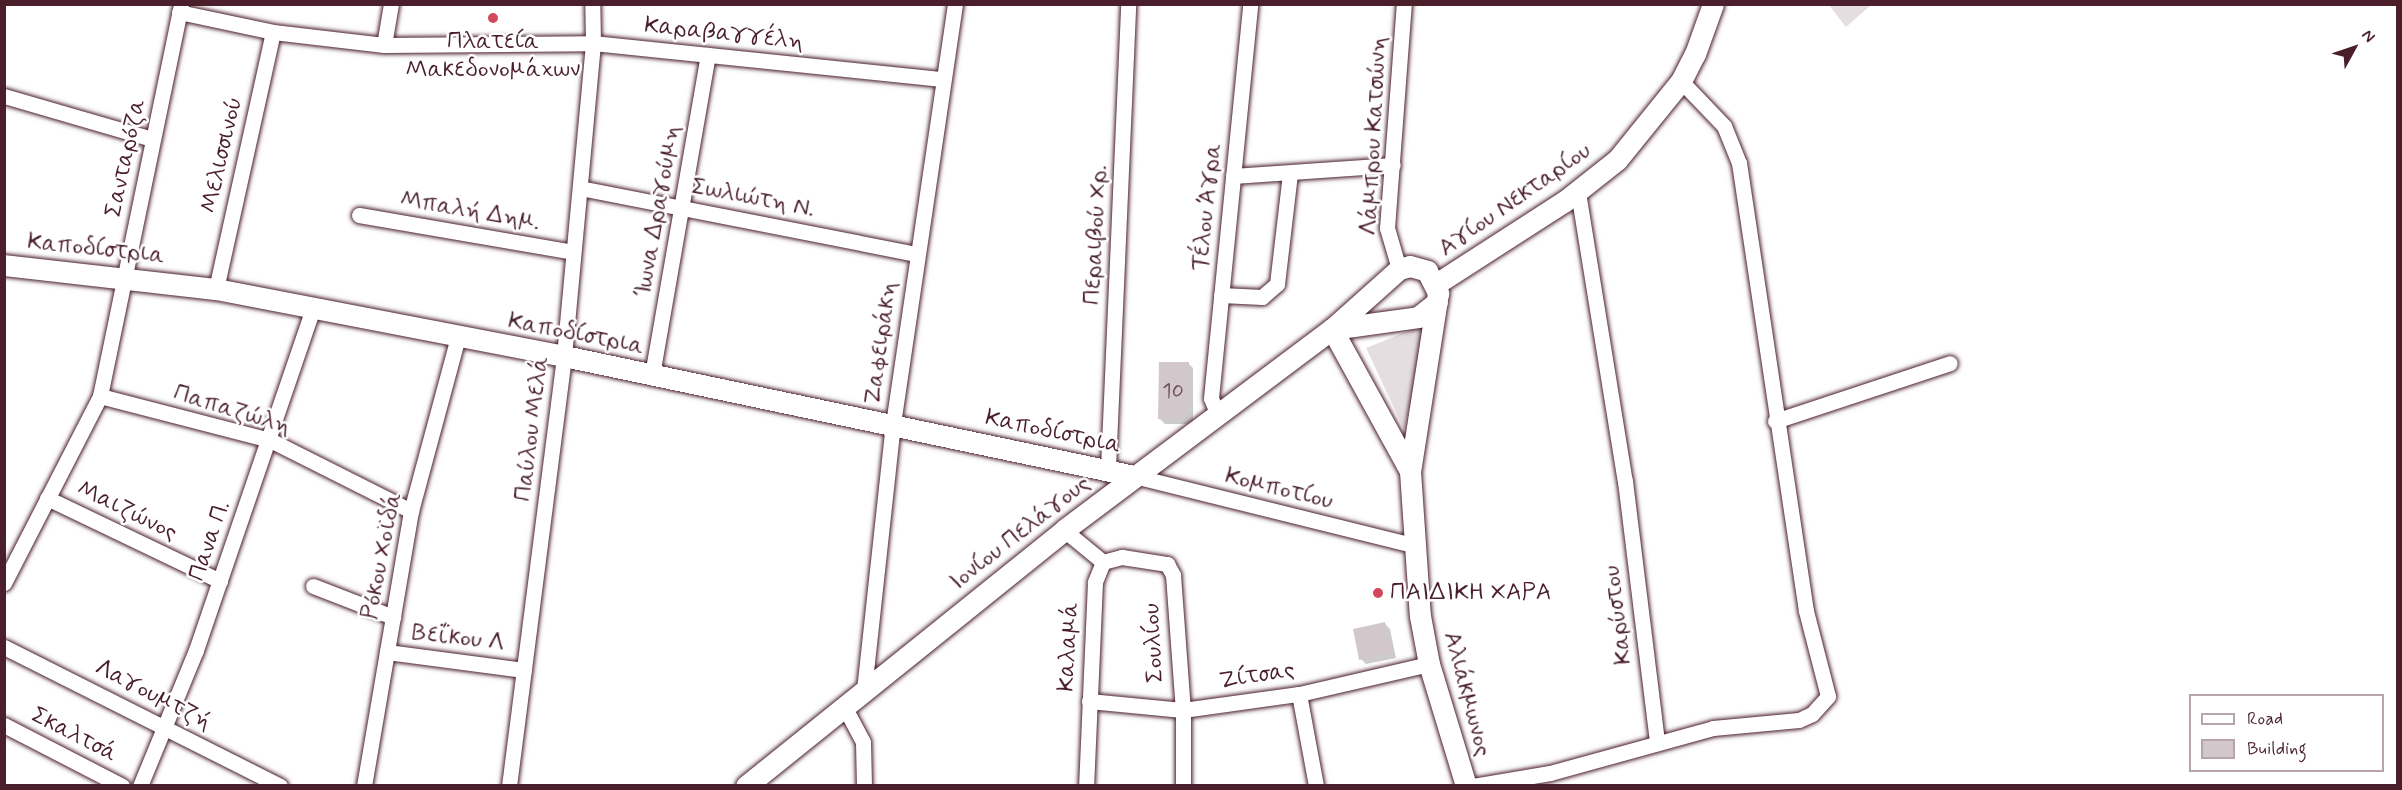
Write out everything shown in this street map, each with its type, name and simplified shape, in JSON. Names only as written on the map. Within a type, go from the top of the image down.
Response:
[{"type":"street","points":[[384,45],[392,4]]},
{"type":"street","name":"Παύλου Μελά","points":[[509,786],[564,356],[593,43],[592,4]]},
{"type":"street","name":"Ζαφειράκη","points":[[864,690],[893,424],[942,79],[955,4]]},
{"type":"street","name":"Περαιβού Χρ.","points":[[1108,468],[1128,4]]},
{"type":"street","name":"Τέλου Άγρα","points":[[1217,413],[1211,398],[1250,4]]},
{"type":"street","name":"Λάμπρου Κατσώνη","points":[[1399,269],[1387,228],[1404,4]]},
{"type":"street","name":"Αγίου Νεκταρίου","points":[[1332,329],[1418,317],[1437,293],[1578,192],[1617,159],[1681,81],[1695,54],[1713,4]]},
{"type":"street","name":"Καραβαγγέλη","points":[[180,8],[273,32],[384,45],[593,43],[942,79]]},
{"type":"street","name":"Σανταρόζα","points":[[4,583],[100,396],[180,8]]},
{"type":"street","name":"Μελισσινού","points":[[216,289],[273,32]]},
{"type":"street","name":"Ίωνα Δραγούμη","points":[[652,375],[708,56]]},
{"type":"street","points":[[1473,786],[1550,773],[1713,728],[1799,720],[1812,714],[1828,696],[1806,611],[1775,421],[1739,163],[1724,126],[1681,81]]},
{"type":"street","points":[[4,96],[152,139]]},
{"type":"street","points":[[1233,176],[1290,174],[1393,165]]},
{"type":"street","points":[[1221,295],[1262,297],[1276,284],[1290,174]]},
{"type":"street","name":"Σωλιώτη Ν.","points":[[580,188],[917,254]]},
{"type":"street","name":"Καρύστου","points":[[1578,192],[1625,481],[1656,743]]},
{"type":"street","name":"Μπαλή Δημ.","points":[[358,215],[573,252]]},
{"type":"street","name":"Καποδίστρια","points":[[4,265],[125,276],[216,289],[564,356],[1108,468],[1134,476]]},
{"type":"street","name":"Αγίου Νεκταρίου","points":[[1399,269],[1420,267],[1437,293]]},
{"type":"street","points":[[1332,329],[1399,269]]},
{"type":"street","name":"Αλιάκμωνος","points":[[1437,293],[1410,471],[1413,545],[1429,664],[1466,786]]},
{"type":"street","name":"Πανα Π.","points":[[140,786],[168,727],[314,309]]},
{"type":"street","name":"Αλιάκμωνος","points":[[1332,329],[1410,471]]},
{"type":"street","name":"Ιονίου Πελάγους","points":[[746,786],[1064,530],[1332,329]]},
{"type":"street","name":"Ρόκου Χοϊδά","points":[[364,786],[411,511],[458,337]]},
{"type":"street","points":[[1775,421],[1950,363]]},
{"type":"street","name":"Παπαζώλη","points":[[100,396],[270,440],[411,511]]},
{"type":"street","name":"Κομποτίου","points":[[1134,476],[1413,545]]},
{"type":"street","name":"Μαιζώνος","points":[[47,498],[220,581]]},
{"type":"street","points":[[1064,530],[1103,562]]},
{"type":"street","name":"Σουλίου","points":[[1103,562],[1122,557],[1167,564],[1173,575],[1183,710],[1183,786]]},
{"type":"street","name":"Καλαμά","points":[[1086,786],[1095,582],[1103,562]]},
{"type":"street","points":[[313,586],[393,617]]},
{"type":"street","name":"Λαγουμτζή","points":[[4,647],[168,727],[280,786]]},
{"type":"street","name":"Βεΐκου Λ","points":[[387,652],[524,670]]},
{"type":"street","name":"Ζίτσας","points":[[1089,701],[1183,710],[1299,694],[1429,664]]},
{"type":"street","points":[[1299,694],[1316,786]]},
{"type":"street","points":[[845,708],[863,742],[864,786]]},
{"type":"street","name":"Σκαλτσά","points":[[4,725],[122,786]]},
{"type":"shaded area","points":[[1829,5],[1871,5],[1846,27]]},
{"type":"shaded area","points":[[1423,325],[1419,371],[1404,429],[1366,348]]},
{"type":"building","points":[[1159,362],[1189,362],[1188,420],[1158,419]]},
{"type":"building","points":[[1385,622],[1392,653],[1359,660],[1353,629]]},
{"type":"place","name":"Πλατεία Μακεδονομάχων","points":[[493,18]]},
{"type":"place","name":"ΠΑΙΔΙΚΗ ΧΑΡΑ","points":[[1378,593]]}]
